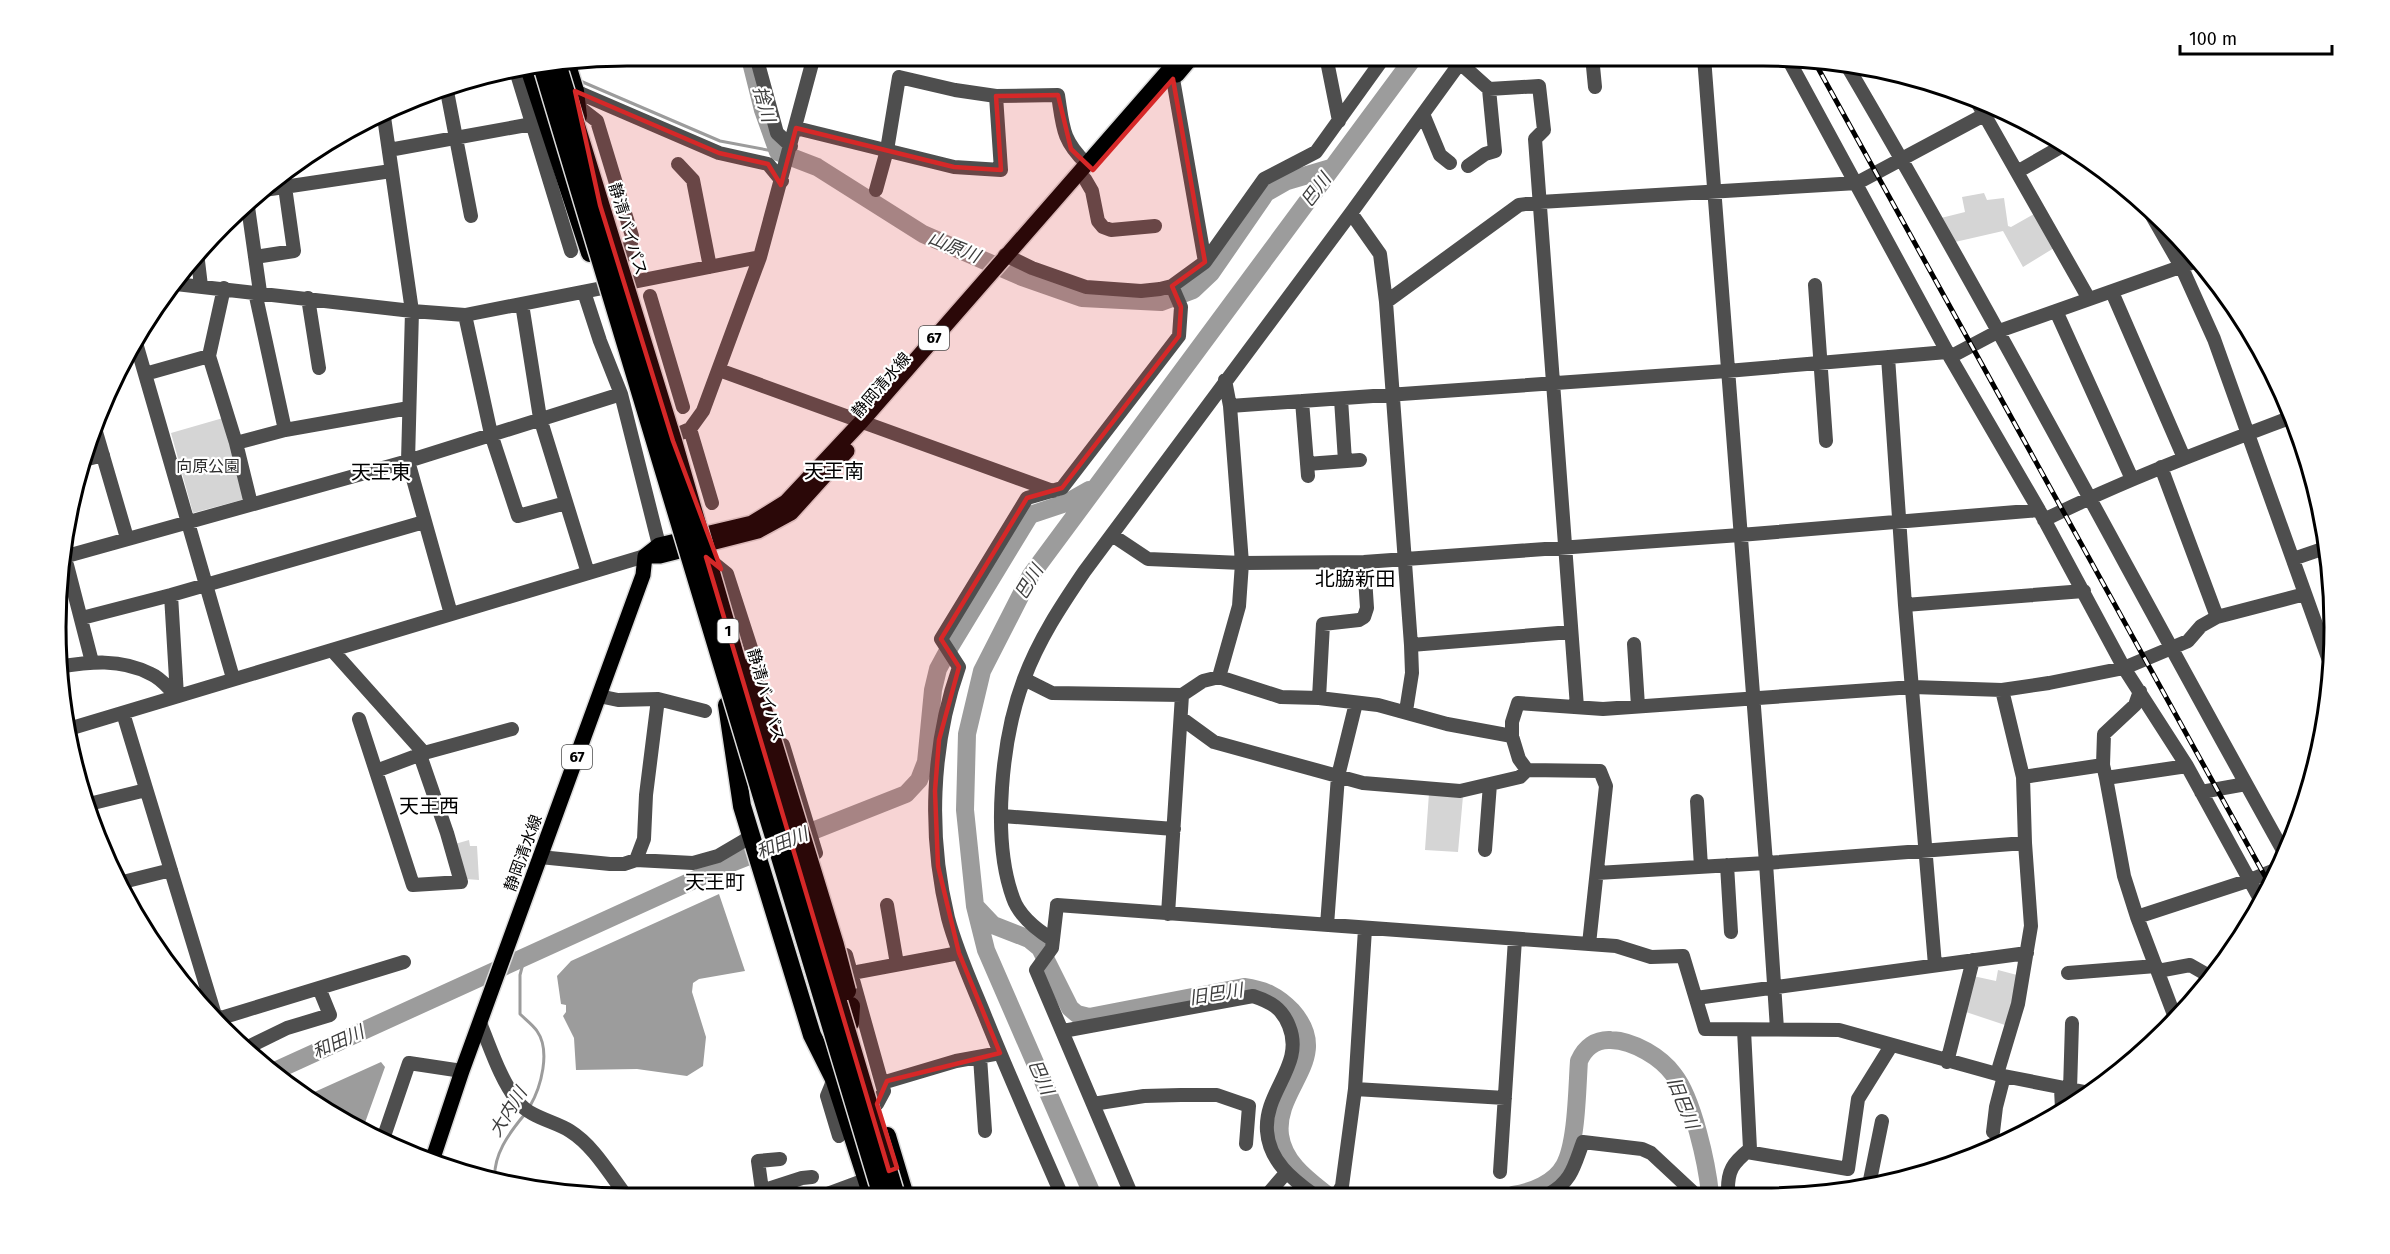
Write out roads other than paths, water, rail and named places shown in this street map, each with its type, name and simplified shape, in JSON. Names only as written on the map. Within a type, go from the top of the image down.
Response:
[{"type":"highway","points":[[568,69],[575,97],[605,284],[626,306],[665,440],[692,545],[730,717],[742,806],[812,1035],[834,1079]]},
{"type":"highway","name":"静清バイパス","points":[[559,70],[880,1188]]},
{"type":"highway","points":[[532,75],[605,284],[850,1014],[903,1188]]},
{"type":"highway","name":"静清バイパス","points":[[532,75],[665,440],[748,704],[894,1188]]},
{"type":"highway","points":[[665,440],[671,527],[784,913],[869,1188]]},
{"type":"highway","points":[[665,440],[695,494],[724,580],[835,945],[850,1014]]},
{"type":"main road","name":"静岡清水線","points":[[1010,258],[1086,163],[1171,66]]},
{"type":"main road","name":"静岡清水線","points":[[645,556],[660,556],[692,545],[758,531],[791,513],[1010,258],[1085,179],[1171,66]]},
{"type":"main road","name":"静岡清水線","points":[[435,1153],[462,1071],[643,575],[645,556],[658,545],[692,545]]},
{"type":"street","points":[[759,66],[777,134],[791,147]]},
{"type":"street","points":[[665,440],[690,429],[703,411],[760,257],[812,66]]},
{"type":"street","points":[[1173,66],[1205,262]]},
{"type":"street","points":[[1328,66],[1339,121]]},
{"type":"street","points":[[1010,258],[1086,287],[1141,291],[1172,286],[1205,262],[1264,179],[1316,152],[1378,66]]},
{"type":"street","points":[[1053,944],[1022,914],[1013,900],[1004,848],[1002,816],[1004,766],[1012,722],[1024,679],[1048,626],[1084,572],[1225,380],[1352,213],[1458,66]]},
{"type":"street","points":[[1468,165],[1485,154],[1495,151],[1489,89],[1469,66]]},
{"type":"street","points":[[1593,66],[1595,87]]},
{"type":"street","points":[[1705,66],[1766,863],[1776,1029]]},
{"type":"street","points":[[1792,67],[1949,355],[2084,591],[2124,668],[2187,766],[2257,893]]},
{"type":"street","points":[[1852,74],[1999,331],[2088,498],[2280,845]]},
{"type":"street","points":[[531,75],[532,124],[571,251]]},
{"type":"street","points":[[876,190],[887,150],[898,77],[955,90],[996,96],[1058,95],[1063,129],[1071,149],[1086,163]]},
{"type":"street","points":[[1489,89],[1539,86],[1544,130],[1535,139],[1576,707]]},
{"type":"street","points":[[448,96],[471,216]]},
{"type":"street","points":[[796,128],[954,167],[1001,171],[996,96]]},
{"type":"street","points":[[575,97],[719,153],[768,164],[783,177]]},
{"type":"street","points":[[1983,111],[2089,299]]},
{"type":"street","points":[[1386,302],[1519,206],[1540,202],[1857,183],[1988,113]]},
{"type":"street","points":[[1423,114],[1440,155],[1450,163]]},
{"type":"street","points":[[385,121],[412,311],[408,461],[451,614]]},
{"type":"street","points":[[389,150],[532,124]]},
{"type":"street","points":[[2017,172],[2057,149]]},
{"type":"street","points":[[678,164],[693,180],[710,267]]},
{"type":"street","points":[[278,188],[391,171]]},
{"type":"street","points":[[1085,179],[1092,191],[1098,220],[1103,227],[1111,230],[1155,226]]},
{"type":"street","points":[[255,257],[294,251],[285,187]]},
{"type":"street","points":[[249,213],[257,292],[285,430]]},
{"type":"street","points":[[1352,213],[1380,254],[1386,302],[1411,645],[1412,673],[1406,711]]},
{"type":"street","points":[[2161,231],[2182,268],[2214,339],[2324,645]]},
{"type":"street","points":[[182,285],[465,315],[605,284],[760,257]]},
{"type":"street","points":[[1230,406],[1727,371],[1888,357],[1949,355],[1999,331],[2191,264]]},
{"type":"street","points":[[198,265],[201,286]]},
{"type":"street","points":[[605,284],[600,341],[621,394],[658,545]]},
{"type":"street","points":[[1815,285],[1826,441]]},
{"type":"street","points":[[1059,1188],[959,953],[948,918],[938,866],[935,791],[939,740],[948,697],[959,667],[941,639],[1028,498],[1062,488],[1179,336],[1181,307],[1172,286]]},
{"type":"street","points":[[224,288],[208,356],[236,443],[251,504]]},
{"type":"street","points":[[2112,292],[2184,458]]},
{"type":"street","points":[[650,296],[683,407]]},
{"type":"street","points":[[308,298],[319,368]]},
{"type":"street","points":[[522,304],[540,418],[588,573]]},
{"type":"street","points":[[626,306],[656,316]]},
{"type":"street","points":[[2056,311],[2132,479]]},
{"type":"street","points":[[465,315],[491,434],[518,516],[566,503]]},
{"type":"street","points":[[138,351],[233,678]]},
{"type":"street","points":[[145,374],[208,356]]},
{"type":"street","points":[[1888,357],[1905,605],[1935,964]]},
{"type":"street","points":[[719,370],[1053,491]]},
{"type":"street","points":[[1219,677],[1239,606],[1242,563],[1230,406],[1225,380]]},
{"type":"street","points":[[71,555],[408,461],[621,394]]},
{"type":"street","points":[[1341,399],[1346,461]]},
{"type":"street","points":[[1302,401],[1307,470],[1360,460]]},
{"type":"street","points":[[236,443],[285,430],[409,408]]},
{"type":"street","points":[[1112,535],[1148,559],[1242,563],[1364,562],[1901,522],[2041,515],[2284,420]]},
{"type":"street","points":[[690,429],[712,503]]},
{"type":"street","points":[[99,440],[127,538]]},
{"type":"street","points":[[93,457],[103,454]]},
{"type":"street","points":[[2162,466],[2217,617]]},
{"type":"street","points":[[82,618],[171,595],[424,522]]},
{"type":"street","points":[[692,545],[727,574],[797,785],[882,1083],[884,1091],[877,1104]]},
{"type":"street","points":[[2293,559],[2318,550]]},
{"type":"street","points":[[75,727],[645,556]]},
{"type":"street","points":[[1319,698],[1323,624],[1359,620],[1364,617],[1367,608],[1364,562]]},
{"type":"street","points":[[69,572],[92,662]]},
{"type":"street","points":[[1905,605],[2084,591]]},
{"type":"street","points":[[1527,770],[1519,759],[1512,736],[1512,722],[1518,703],[1603,709],[1913,687],[2002,690],[2124,668],[2188,641],[2201,626],[2217,617],[2305,594]]},
{"type":"street","points":[[171,595],[177,696]]},
{"type":"street","points":[[1411,645],[1571,632]]},
{"type":"street","points":[[1634,644],[1638,706]]},
{"type":"street","points":[[332,650],[422,754],[461,882],[413,885],[359,719]]},
{"type":"street","points":[[67,666],[106,661],[122,664],[153,674],[177,696]]},
{"type":"street","points":[[1024,679],[1052,693],[1182,695],[1203,681],[1219,677],[1281,697],[1319,698],[1406,711],[1447,724],[1512,736]]},
{"type":"street","points":[[1993,1132],[2000,1075],[2018,1004],[2031,926],[2025,843],[2024,777],[2002,690]]},
{"type":"street","points":[[2140,691],[2135,705],[2104,734],[2105,771],[2124,876],[2173,1010]]},
{"type":"street","points":[[1168,914],[1182,695]]},
{"type":"street","points":[[599,696],[618,700],[658,699],[705,711]]},
{"type":"street","points":[[636,860],[644,839],[646,795],[658,699]]},
{"type":"street","points":[[1327,925],[1338,776],[1356,703]]},
{"type":"street","points":[[123,713],[209,1001]]},
{"type":"street","points":[[1181,718],[1214,742],[1363,783],[1460,791],[1520,777],[1527,770],[1600,771],[1606,786],[1589,944]]},
{"type":"street","points":[[376,771],[422,754],[512,729]]},
{"type":"street","points":[[2024,777],[2187,766]]},
{"type":"street","points":[[1485,850],[1490,784]]},
{"type":"street","points":[[2201,792],[2246,784]]},
{"type":"street","points":[[95,803],[146,790]]},
{"type":"street","points":[[1697,801],[1701,867]]},
{"type":"street","points":[[1002,816],[1174,829]]},
{"type":"street","points":[[540,857],[610,864],[624,864],[636,860],[693,863],[718,856],[752,836]]},
{"type":"street","points":[[1597,873],[1766,863],[2025,843]]},
{"type":"street","points":[[1727,865],[1731,932]]},
{"type":"street","points":[[127,881],[171,870]]},
{"type":"street","points":[[2137,917],[2267,873]]},
{"type":"street","points":[[887,905],[897,964]]},
{"type":"street","points":[[1129,1188],[1036,970],[1053,944],[1056,905],[1616,946],[1651,957],[1683,956],[1705,1029],[1839,1030],[1947,1062],[2078,1091]]},
{"type":"street","points":[[1340,1188],[1355,1089],[1365,929]]},
{"type":"street","points":[[1500,1172],[1515,939]]},
{"type":"street","points":[[852,973],[959,953]]},
{"type":"street","points":[[1696,998],[2026,953]]},
{"type":"street","points":[[1947,1062],[1973,960]]},
{"type":"street","points":[[224,1017],[404,963]]},
{"type":"street","points":[[2068,973],[2190,966],[2204,973]]},
{"type":"street","points":[[253,1045],[287,1029],[330,1015],[319,987]]},
{"type":"street","points":[[1063,1031],[1252,996],[1269,1001],[1281,1009],[1293,1036],[1294,1050],[1272,1098],[1268,1112],[1267,1131],[1276,1160],[1286,1173],[1305,1188]]},
{"type":"street","points":[[480,1023],[496,1063],[519,1103],[533,1114],[571,1131],[589,1148],[620,1188]]},
{"type":"street","points":[[2064,1100],[2072,1023]]},
{"type":"street","points":[[1728,1188],[1727,1180],[1734,1162],[1750,1149],[1744,1030]]},
{"type":"street","points":[[1747,1152],[1848,1169],[1858,1099],[1891,1046]]},
{"type":"street","points":[[882,1083],[956,1060],[1000,1053]]},
{"type":"street","points":[[980,1057],[985,1131]]},
{"type":"street","points":[[385,1133],[409,1063],[462,1071]]},
{"type":"street","points":[[834,1079],[827,1096],[839,1136]]},
{"type":"street","points":[[1355,1089],[1505,1098]]},
{"type":"street","points":[[1093,1104],[1144,1096],[1217,1095],[1249,1106],[1246,1144]]},
{"type":"street","points":[[1871,1177],[1882,1121]]},
{"type":"street","points":[[1560,1188],[1571,1176],[1583,1142],[1642,1149],[1651,1153],[1689,1188]]},
{"type":"street","points":[[769,1188],[758,1161],[780,1159]]},
{"type":"street","points":[[869,1188],[897,1168]]},
{"type":"street","points":[[1273,1188],[1286,1173]]},
{"type":"street","points":[[777,1188],[802,1178],[812,1177]]},
{"type":"waterway","name":"山原川","points":[[752,66],[763,110],[778,152],[817,167],[923,234],[1022,277],[1082,298],[1161,302],[1193,290],[1211,273],[1266,193],[1287,181],[1331,168]]},
{"type":"waterway","name":"巴川","points":[[1090,1188],[986,950],[975,906],[965,810],[967,734],[982,671],[1031,575],[1408,66]]},
{"type":"waterway","name":"山原川","points":[[578,80],[720,141],[778,152]]},
{"type":"waterway","name":"和田川","points":[[281,1068],[729,864],[906,794],[919,780],[926,762],[933,690],[938,669],[951,645],[1030,515],[1066,503],[1089,490]]},
{"type":"waterway","name":"旧巴川","points":[[976,907],[993,925],[1029,939],[1040,948],[1070,1008],[1077,1014],[1089,1017],[1244,987],[1265,992],[1282,1001],[1303,1028],[1307,1043],[1300,1073],[1285,1102],[1280,1135],[1282,1145],[1291,1162],[1319,1188]]},
{"type":"waterway","name":"大内川","points":[[525,956],[520,975],[520,1014],[537,1031],[541,1039],[544,1059],[541,1079],[530,1106]]},
{"type":"waterway","name":"旧巴川","points":[[1537,1188],[1549,1182],[1560,1172],[1572,1144],[1579,1061],[1592,1045],[1611,1040],[1629,1043],[1646,1051],[1662,1062],[1674,1075],[1693,1115],[1709,1188]]},
{"type":"waterway","name":"大内川","points":[[495,1172],[503,1145],[525,1114]]},
{"type":"railway","points":[[1819,69],[2265,877]]},
{"type":"district","name":"天王南","points":[[834,471]]},
{"type":"district","name":"天王東","points":[[381,472]]},
{"type":"district","name":"北脇新田","points":[[1355,579]]},
{"type":"district","name":"天王西","points":[[429,806]]},
{"type":"district","name":"天王町","points":[[715,882]]},
{"type":"water label","name":"捨川","points":[[764,104]]},
{"type":"park label","name":"向原公園","points":[[208,466]]}]
